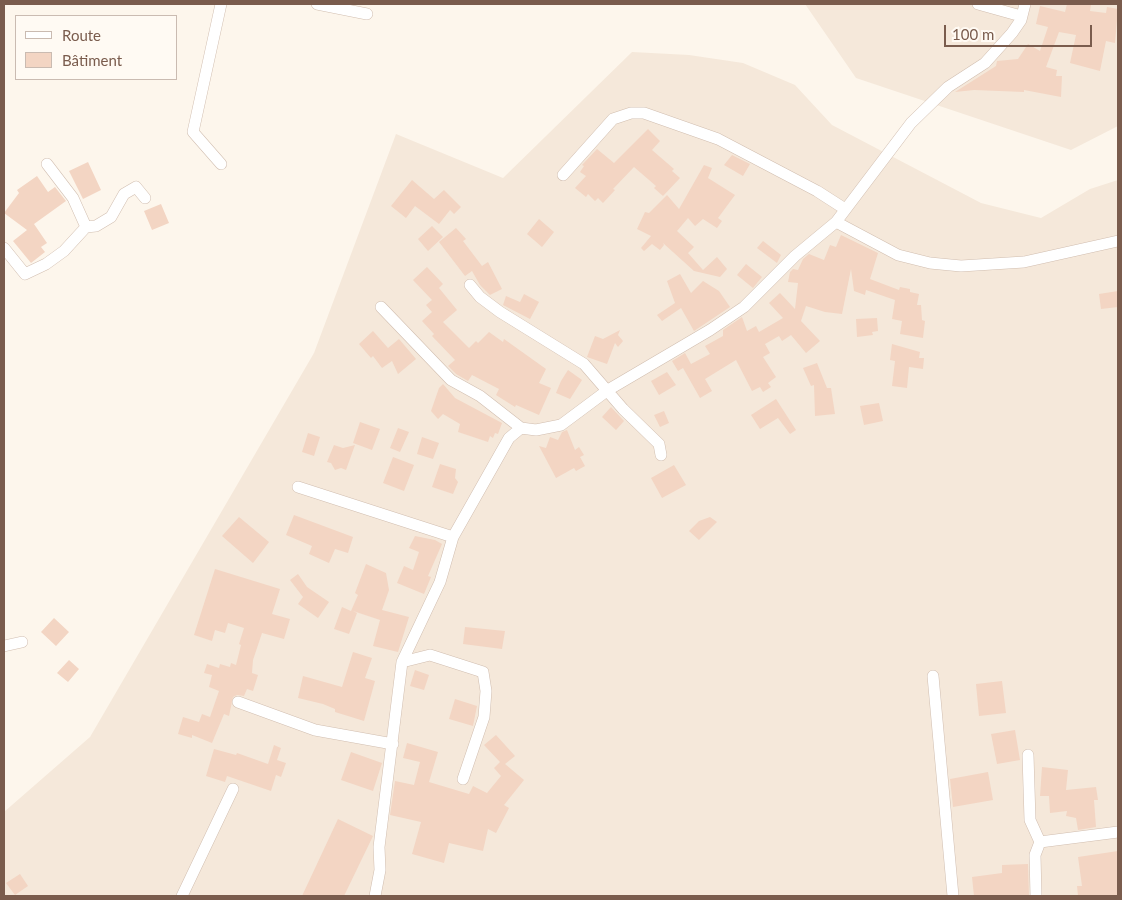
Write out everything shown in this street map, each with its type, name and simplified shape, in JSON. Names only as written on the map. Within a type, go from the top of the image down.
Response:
[{"type":"street","points":[[221,4],[193,132],[221,164]]},
{"type":"street","points":[[317,4],[367,14]]},
{"type":"street","points":[[978,4],[1022,16]]},
{"type":"street","points":[[381,307],[451,380],[480,396],[521,428],[536,430],[561,425],[608,390],[710,330],[744,307],[795,256],[836,222],[910,123],[948,88],[985,63],[1012,33],[1022,16],[1025,4]]},
{"type":"street","points":[[563,175],[613,119],[631,113],[644,113],[718,139],[817,191],[845,209]]},
{"type":"street","points":[[47,164],[73,198],[86,227]]},
{"type":"street","points":[[4,248],[25,274],[46,264],[64,251],[86,227],[96,226],[111,217],[124,194],[136,187],[145,198]]},
{"type":"street","points":[[836,222],[898,255],[930,263],[961,266],[1024,262],[1118,240]]},
{"type":"street","points":[[470,285],[480,297],[500,312],[584,364],[623,409],[659,444],[661,455]]},
{"type":"street","points":[[375,896],[380,870],[379,847],[402,662],[440,582],[453,537],[509,438],[521,428]]},
{"type":"street","points":[[298,487],[453,537]]},
{"type":"street","points":[[4,646],[22,642]]},
{"type":"street","points":[[402,662],[430,655],[483,672],[486,691],[484,716],[463,779]]},
{"type":"street","points":[[933,676],[953,896]]},
{"type":"street","points":[[238,702],[315,730],[393,744]]},
{"type":"street","points":[[1028,755],[1030,820],[1040,842],[1035,855],[1036,896]]},
{"type":"street","points":[[182,896],[232,789]]},
{"type":"street","points":[[1040,842],[1118,832]]},
{"type":"shaded area","points":[[805,4],[1118,4],[1118,126],[1071,150],[856,78]]},
{"type":"shaded area","points":[[632,52],[689,55],[743,63],[795,85],[832,125],[981,203],[1041,218],[1090,189],[1118,180],[1118,896],[4,896],[4,812],[90,737],[314,353],[396,134],[503,178]]},
{"type":"building","points":[[1067,4],[1091,4],[1090,11],[1106,13],[1107,7],[1118,9],[1115,43],[1106,41],[1100,71],[1070,63],[1076,35],[1059,32],[1046,67],[1057,70],[1056,76],[1062,76],[1061,97],[1024,90],[1024,92],[974,90],[955,92],[996,66],[997,61],[1018,59],[1028,44],[1040,51],[1048,27],[1036,24],[1040,6],[1065,12]]},
{"type":"building","points":[[648,129],[660,141],[652,150],[674,169],[672,171],[680,178],[663,196],[654,188],[656,186],[634,167],[613,189],[615,190],[603,203],[598,198],[595,201],[588,194],[586,197],[575,188],[586,176],[580,172],[584,166],[582,165],[597,149],[614,163]]},
{"type":"building","points":[[732,155],[750,164],[743,176],[724,165]]},
{"type":"building","points":[[88,162],[101,190],[83,199],[69,171]]},
{"type":"building","points":[[704,165],[712,168],[708,178],[735,195],[718,218],[722,221],[717,228],[703,219],[695,226],[688,218],[677,231],[694,247],[688,253],[703,270],[717,257],[727,269],[720,277],[694,271],[663,243],[664,245],[660,250],[652,244],[644,251],[641,248],[651,236],[637,229],[645,212],[649,213],[667,195],[679,209]]},
{"type":"building","points":[[37,176],[48,192],[55,187],[66,201],[34,224],[47,243],[41,247],[45,252],[31,263],[13,241],[27,230],[4,213],[19,193],[17,190]]},
{"type":"building","points":[[412,180],[434,199],[444,190],[461,207],[454,214],[450,210],[439,224],[415,206],[406,218],[391,206]]},
{"type":"building","points":[[161,204],[169,223],[152,230],[144,211]]},
{"type":"building","points":[[539,219],[554,232],[542,247],[527,234]]},
{"type":"building","points":[[432,226],[443,237],[428,251],[418,239]]},
{"type":"building","points":[[456,228],[466,239],[463,241],[482,266],[488,262],[502,289],[490,295],[480,285],[472,271],[465,276],[439,242]]},
{"type":"building","points":[[841,235],[878,253],[870,279],[899,290],[900,287],[910,289],[910,292],[919,294],[917,305],[921,305],[922,320],[925,321],[923,338],[900,334],[902,321],[892,319],[895,300],[866,290],[865,295],[854,291],[851,269],[842,314],[825,312],[806,306],[801,321],[820,341],[806,353],[791,335],[782,341],[779,336],[765,344],[770,353],[763,357],[776,377],[768,383],[771,387],[763,392],[760,387],[752,391],[736,360],[705,379],[712,391],[700,398],[683,368],[678,371],[672,361],[685,353],[691,364],[710,354],[705,346],[723,336],[723,330],[742,317],[747,331],[756,326],[759,332],[783,318],[769,303],[780,293],[795,309],[798,283],[788,282],[790,272],[793,269],[798,270],[803,259],[809,254],[824,260],[830,245],[836,247]]},
{"type":"building","points":[[763,241],[781,255],[777,263],[757,248]]},
{"type":"building","points":[[746,264],[762,277],[753,288],[737,275]]},
{"type":"building","points":[[427,267],[443,284],[439,288],[457,310],[443,322],[469,348],[476,341],[478,343],[489,332],[503,342],[504,339],[546,369],[539,383],[551,388],[539,415],[516,405],[515,407],[496,395],[499,389],[472,375],[468,381],[456,374],[448,366],[455,360],[432,336],[434,334],[422,321],[432,312],[426,305],[432,300],[413,280]]},
{"type":"building","points":[[680,274],[691,293],[703,281],[719,291],[730,307],[694,331],[681,308],[662,321],[657,315],[675,303],[667,281]]},
{"type":"building","points":[[1118,291],[1118,307],[1101,309],[1099,294]]},
{"type":"building","points":[[524,294],[539,302],[530,319],[503,305],[506,296],[520,302]]},
{"type":"building","points":[[877,318],[878,331],[872,332],[873,335],[857,337],[856,319]]},
{"type":"building","points":[[620,330],[618,335],[623,341],[618,347],[615,343],[607,364],[587,357],[595,336],[603,339]]},
{"type":"building","points":[[373,331],[388,348],[399,339],[416,359],[398,374],[392,361],[382,368],[373,356],[371,358],[359,344]]},
{"type":"building","points":[[892,344],[920,352],[919,358],[924,358],[923,369],[909,367],[907,388],[892,386],[895,361],[890,360]]},
{"type":"building","points":[[817,363],[827,388],[831,388],[835,414],[815,416],[814,385],[811,386],[803,368]]},
{"type":"building","points":[[568,370],[582,380],[570,399],[556,393]]},
{"type":"building","points":[[667,372],[676,385],[659,395],[651,381]]},
{"type":"building","points":[[443,384],[455,398],[502,423],[498,434],[495,433],[493,438],[490,436],[488,442],[458,432],[460,424],[443,414],[438,419],[431,411],[439,388]]},
{"type":"building","points":[[776,399],[796,430],[790,434],[778,418],[760,429],[751,415]]},
{"type":"building","points":[[879,403],[883,421],[864,425],[860,406]]},
{"type":"building","points":[[611,407],[624,421],[616,430],[602,417]]},
{"type":"building","points":[[664,411],[669,423],[660,427],[654,415]]},
{"type":"building","points":[[360,422],[380,429],[372,450],[353,443]]},
{"type":"building","points":[[398,428],[409,432],[400,452],[390,448]]},
{"type":"building","points":[[567,430],[575,450],[579,447],[584,455],[580,457],[585,466],[576,471],[574,468],[556,478],[539,446],[546,448],[550,437],[558,440],[562,432]]},
{"type":"building","points":[[308,433],[320,437],[314,456],[302,452]]},
{"type":"building","points":[[422,437],[439,443],[433,459],[417,454]]},
{"type":"building","points":[[334,445],[343,448],[355,445],[346,470],[341,468],[335,470],[331,463],[327,462]]},
{"type":"building","points":[[393,457],[414,465],[404,491],[383,483]]},
{"type":"building","points":[[440,464],[456,469],[455,478],[458,482],[453,494],[432,487]]},
{"type":"building","points":[[674,465],[686,485],[662,498],[651,478]]},
{"type":"building","points":[[294,515],[353,537],[348,553],[335,549],[329,563],[309,554],[312,546],[286,535]]},
{"type":"building","points":[[239,517],[269,542],[253,563],[222,536]]},
{"type":"building","points":[[710,517],[717,522],[699,540],[689,531],[699,521]]},
{"type":"building","points":[[415,536],[435,540],[442,544],[428,576],[431,577],[424,594],[397,583],[404,566],[413,570],[419,552],[409,548]]},
{"type":"building","points":[[366,564],[386,573],[389,590],[382,610],[409,617],[398,652],[373,646],[380,620],[353,611],[357,613],[349,634],[334,629],[342,607],[351,611],[358,595],[355,593]]},
{"type":"building","points":[[215,569],[280,589],[272,614],[290,619],[284,639],[262,633],[253,660],[252,673],[258,675],[253,691],[247,689],[244,696],[237,695],[233,697],[229,716],[224,714],[212,743],[192,735],[192,738],[178,734],[183,717],[199,722],[202,714],[210,717],[219,691],[209,687],[212,675],[204,673],[207,664],[219,668],[220,664],[230,667],[231,663],[236,665],[241,645],[239,644],[244,628],[228,623],[225,633],[215,630],[212,641],[194,635]]},
{"type":"building","points":[[298,574],[307,587],[329,602],[318,618],[298,604],[303,597],[290,580]]},
{"type":"building","points":[[54,618],[69,632],[56,646],[41,632]]},
{"type":"building","points":[[465,627],[505,631],[502,649],[463,644]]},
{"type":"building","points":[[353,652],[372,658],[365,678],[375,681],[364,721],[335,712],[335,709],[323,704],[298,698],[303,676],[342,687]]},
{"type":"building","points":[[69,660],[79,669],[68,682],[57,673]]},
{"type":"building","points":[[415,670],[429,675],[424,690],[410,686]]},
{"type":"building","points":[[1002,681],[1006,713],[979,716],[976,684]]},
{"type":"building","points":[[455,699],[477,706],[473,726],[449,719]]},
{"type":"building","points":[[1015,730],[1020,760],[997,764],[991,734]]},
{"type":"building","points":[[496,735],[515,756],[505,764],[524,780],[504,805],[509,808],[496,833],[488,829],[483,851],[449,843],[444,863],[412,854],[421,822],[390,815],[395,781],[414,785],[420,762],[403,758],[407,743],[438,752],[429,782],[469,794],[473,786],[487,793],[501,776],[494,768],[500,762],[484,745]]},
{"type":"building","points":[[274,745],[281,748],[277,760],[286,763],[281,777],[276,775],[271,791],[227,776],[225,782],[206,776],[214,749],[236,755],[237,753],[268,764]]},
{"type":"building","points":[[351,752],[382,763],[373,791],[341,780]]},
{"type":"building","points":[[1042,767],[1068,770],[1066,790],[1096,787],[1098,800],[1094,800],[1096,827],[1078,830],[1076,818],[1066,816],[1067,811],[1050,813],[1049,796],[1040,796]]},
{"type":"building","points":[[988,772],[993,800],[953,807],[950,779]]},
{"type":"building","points":[[338,819],[373,836],[344,896],[302,896]]},
{"type":"building","points":[[1118,851],[1118,896],[1078,896],[1077,886],[1082,886],[1078,857]]},
{"type":"building","points":[[1028,864],[1029,896],[974,896],[972,877],[1002,873],[1002,865]]},
{"type":"building","points":[[20,874],[28,886],[15,895],[6,883]]}]
